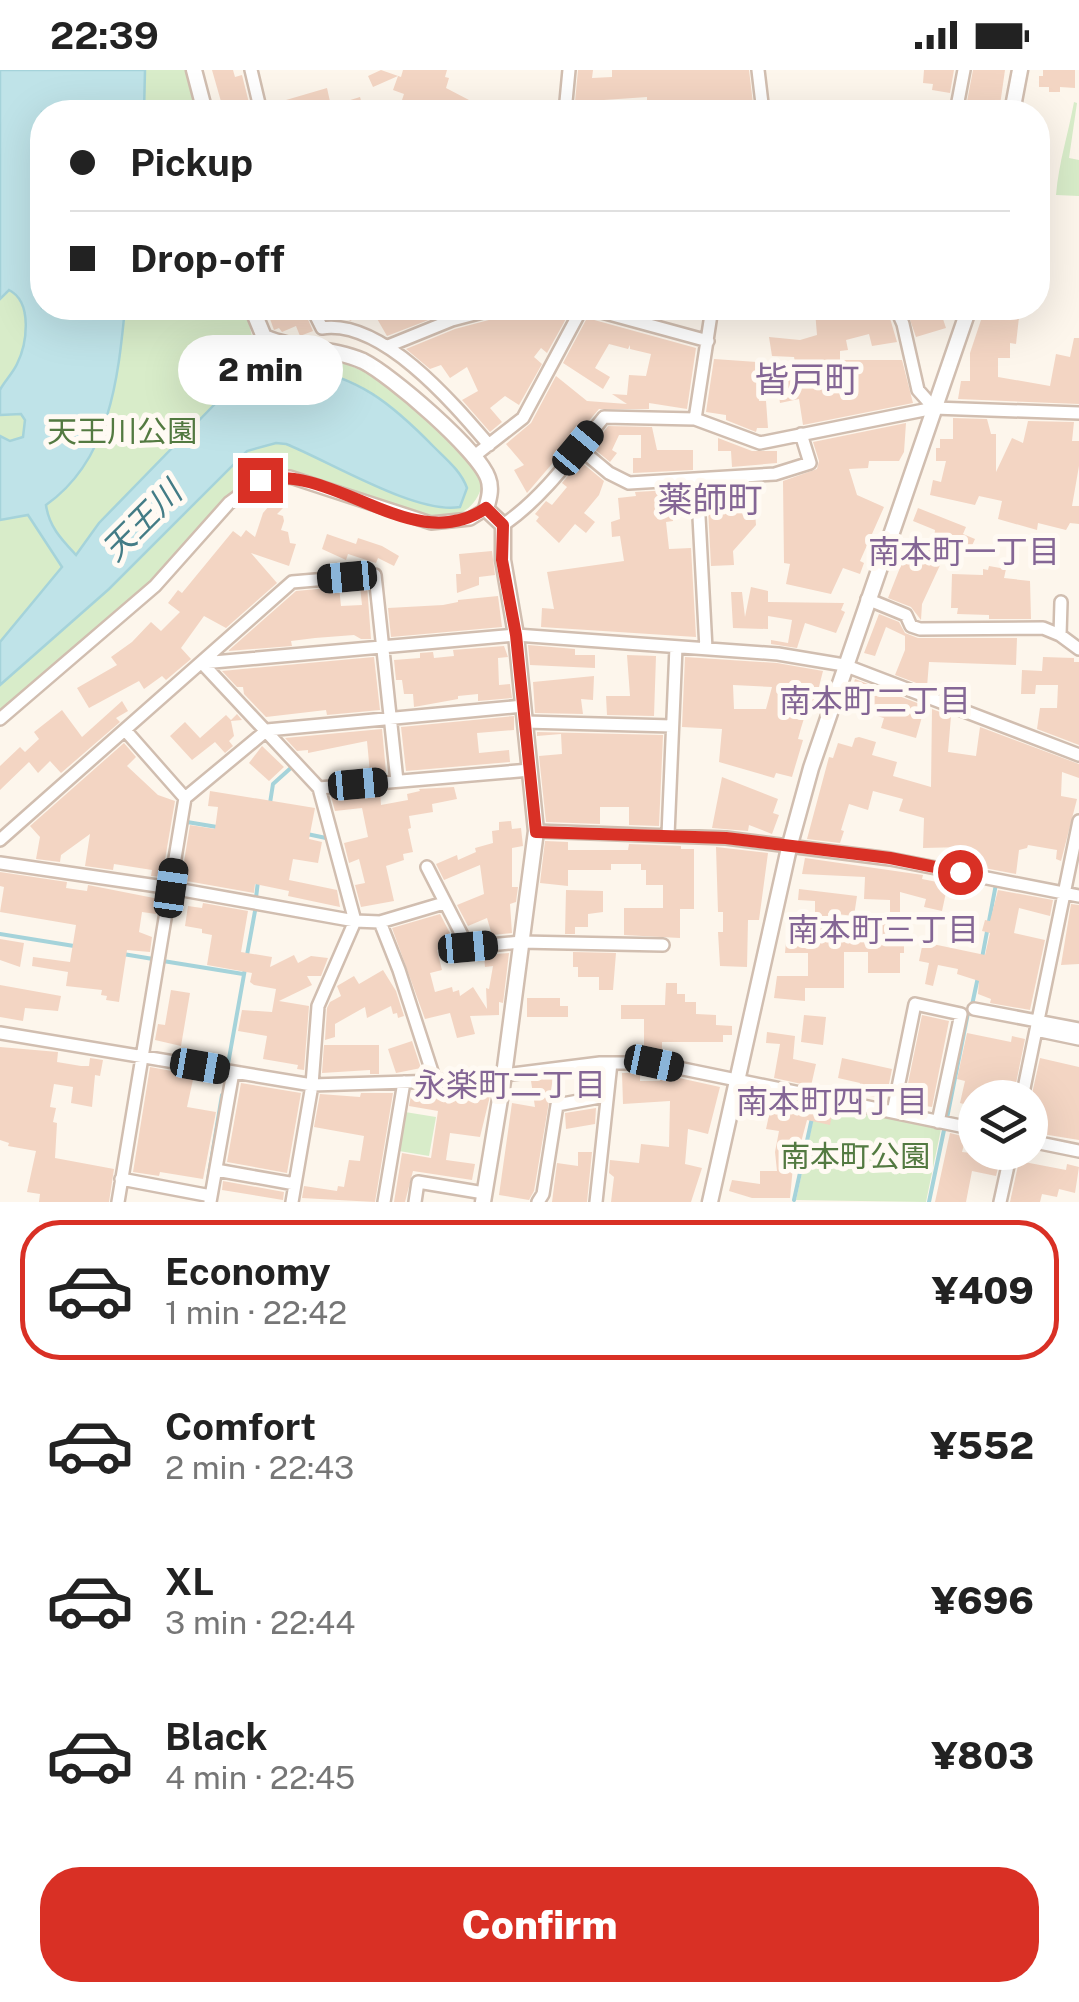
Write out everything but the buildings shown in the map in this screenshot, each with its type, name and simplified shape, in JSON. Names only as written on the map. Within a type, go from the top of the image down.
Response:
[{"type":"street","points":[[194,70],[203,100]]},
{"type":"street","points":[[252,70],[258,100]]},
{"type":"street","points":[[566,100],[569,70]]},
{"type":"street","points":[[758,70],[761,100]]},
{"type":"street","points":[[958,100],[964,70]]},
{"type":"street","points":[[1014,100],[1020,70]]},
{"type":"street","points":[[0,719],[155,586],[229,502],[260,480],[290,477],[431,523],[470,519],[486,508],[490,497],[488,477],[473,457],[383,374],[363,362],[264,336],[257,320]]},
{"type":"street","points":[[318,320],[323,351]]},
{"type":"street","points":[[388,346],[452,320]]},
{"type":"street","points":[[473,457],[523,418],[578,320]]},
{"type":"street","points":[[630,320],[708,341]]},
{"type":"street","points":[[695,420],[711,320]]},
{"type":"street","points":[[899,320],[918,390],[934,408]]},
{"type":"street","points":[[710,1202],[811,768],[964,320]]},
{"type":"street","points":[[322,328],[352,330],[388,346],[449,400],[488,444]]},
{"type":"street","points":[[503,525],[524,510],[604,417],[695,420],[760,443],[934,408],[1079,413]]},
{"type":"street","points":[[578,448],[628,483],[697,479],[775,474],[810,464],[801,434]]},
{"type":"street","points":[[697,479],[706,649]]},
{"type":"street","points":[[414,1202],[418,1182],[483,1198],[536,832],[516,635],[502,560],[503,525],[486,508]]},
{"type":"street","points":[[0,840],[292,582],[375,575],[396,781]]},
{"type":"street","points":[[868,599],[906,615],[911,626],[1043,628],[1079,649]]},
{"type":"street","points":[[1060,635],[1061,602]]},
{"type":"street","points":[[202,663],[516,635],[778,654],[844,664],[1079,755]]},
{"type":"street","points":[[668,835],[676,647]]},
{"type":"street","points":[[202,663],[320,788],[354,921],[318,1006],[312,1085],[292,1202]]},
{"type":"street","points":[[118,1202],[185,798],[267,730],[390,719],[524,714],[672,726]]},
{"type":"street","points":[[125,730],[185,798]]},
{"type":"street","points":[[320,788],[530,770]]},
{"type":"street","points":[[1026,1080],[1079,822]]},
{"type":"street","points":[[536,832],[726,838],[890,858],[1079,896]]},
{"type":"street","points":[[0,863],[354,921],[380,922],[444,903]]},
{"type":"street","points":[[427,868],[468,947],[521,942],[663,945]]},
{"type":"street","points":[[380,922],[435,1081]]},
{"type":"street","points":[[893,1112],[914,1004],[961,1014],[938,1122]]},
{"type":"street","points":[[974,1009],[1079,1040]]},
{"type":"street","points":[[1036,1026],[1079,1029]]},
{"type":"street","points":[[0,1032],[312,1085],[503,1077],[611,1063],[654,1063],[958,1126]]},
{"type":"street","points":[[596,1202],[611,1063]]},
{"type":"street","points":[[122,1180],[210,1199],[233,1072]]},
{"type":"street","points":[[384,1202],[404,1082]]},
{"type":"street","points":[[538,1202],[543,1194],[557,1105],[606,1096]]},
{"type":"street","points":[[1048,1145],[1079,1151]]},
{"type":"street","points":[[216,1170],[295,1184]]},
{"type":"street","points":[[1000,1202],[1007,1170]]},
{"type":"green space","name":"天王川公園","points":[[0,70],[188,70],[195,100],[30,100],[30,320],[248,320],[253,340],[332,360],[364,372],[403,396],[456,446],[483,483],[472,505],[461,513],[436,519],[293,471],[274,471],[242,484],[140,593],[0,711]]},
{"type":"green space","points":[[1074,102],[1077,103],[1069,158],[1079,160],[1079,196],[1056,195],[1061,159]]},
{"type":"green space","name":"南本町公園","points":[[817,1103],[941,1129],[926,1202],[796,1200]]},
{"type":"green space","points":[[405,1112],[436,1117],[429,1156],[399,1151]]},
{"type":"water","name":"天王川","points":[[0,70],[145,70],[144,100],[30,100],[30,320],[124,320],[107,416],[84,465],[46,505],[53,527],[76,555],[99,523],[251,367],[274,364],[338,377],[388,405],[461,476],[467,488],[460,507],[421,503],[397,495],[286,444],[247,451],[109,589],[0,685],[0,642],[62,567],[28,515],[0,520],[0,436],[10,441],[23,437],[25,420],[21,414],[0,415],[0,390],[21,356],[26,324],[17,296],[9,290],[0,299]]},
{"type":"waterway","points":[[270,803],[273,784],[293,766]]},
{"type":"waterway","points":[[187,822],[217,827]]},
{"type":"waterway","points":[[307,834],[326,838]]},
{"type":"waterway","points":[[256,898],[258,881]]},
{"type":"waterway","points":[[982,958],[996,884]]},
{"type":"waterway","points":[[247,955],[255,911]]},
{"type":"waterway","points":[[0,934],[74,946]]},
{"type":"waterway","points":[[123,954],[153,959]]},
{"type":"waterway","points":[[163,961],[243,974]]},
{"type":"waterway","points":[[228,1064],[245,969]]},
{"type":"waterway","points":[[972,1005],[978,977]]},
{"type":"waterway","points":[[947,1118],[968,1013],[974,1014]]},
{"type":"waterway","points":[[208,1180],[222,1095]]},
{"type":"waterway","points":[[794,1200],[812,1118]]},
{"type":"waterway","points":[[929,1202],[944,1130]]},
{"type":"district","name":"皆戸町","points":[[807,380]]},
{"type":"district","name":"薬師町","points":[[710,500]]},
{"type":"district","name":"南本町一丁目","points":[[964,552]]},
{"type":"district","name":"南本町二丁目","points":[[875,701]]},
{"type":"district","name":"南本町三丁目","points":[[883,930]]},
{"type":"district","name":"永楽町二丁目","points":[[510,1085]]},
{"type":"district","name":"南本町四丁目","points":[[832,1102]]},
{"type":"route","points":[[260,480],[290,477],[431,523],[470,519],[486,508],[503,525],[502,560],[516,635],[536,832],[726,838],[890,858],[960,872]]}]
